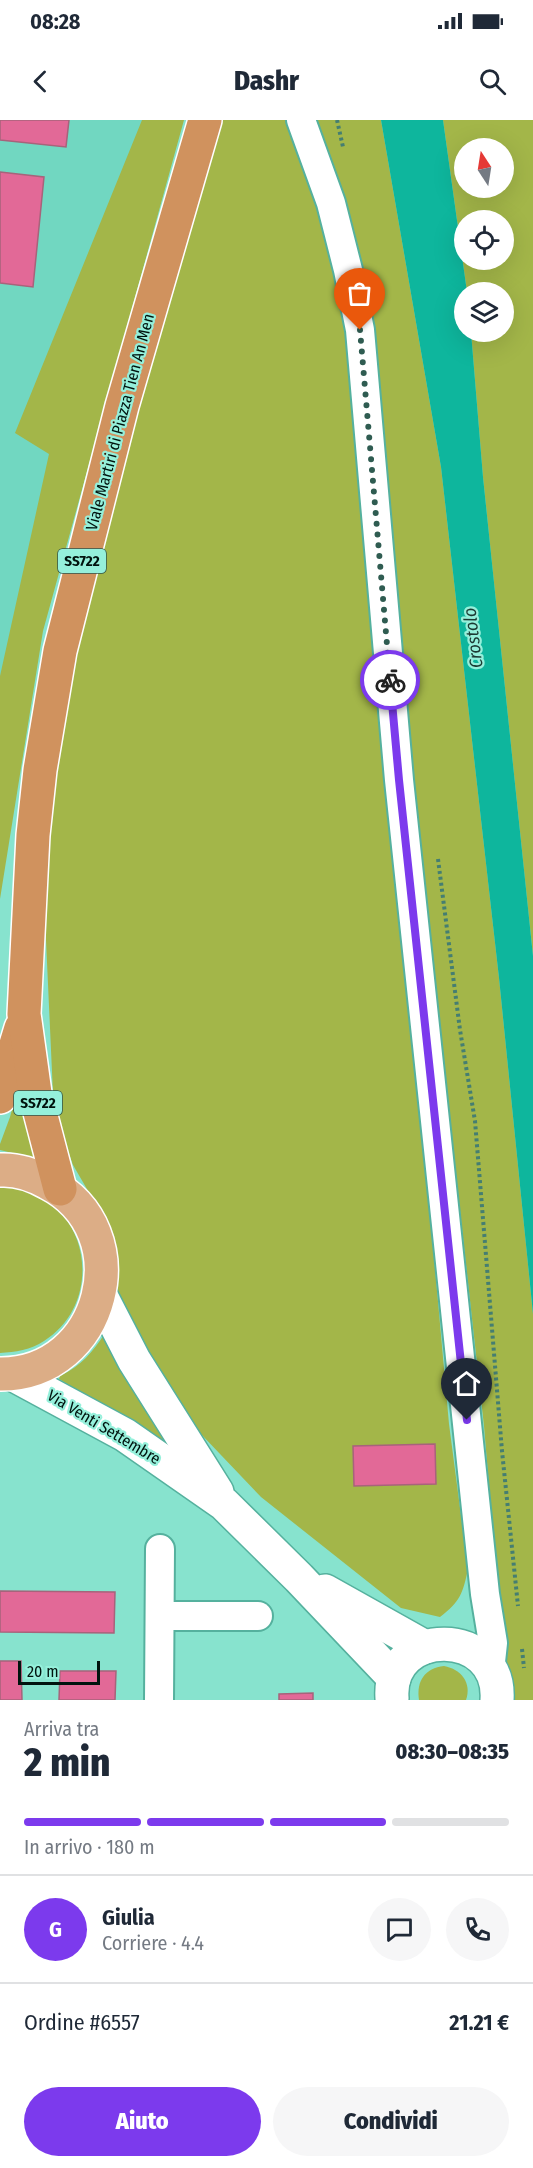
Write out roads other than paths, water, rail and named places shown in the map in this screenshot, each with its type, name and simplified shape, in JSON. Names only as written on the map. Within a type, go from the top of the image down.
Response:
[{"type":"highway","name":"Viale Martiri di Piazza Tien An Men","points":[[60,1189],[35,1093],[24,1014],[33,835],[40,770],[60,651],[122,406],[205,120]]},
{"type":"highway","name":"Viale Martiri di Piazza Tien An Men","points":[[0,1097],[24,1014]]},
{"type":"main road","points":[[0,1170],[35,1176],[60,1189],[81,1210],[96,1236],[102,1265],[100,1294],[88,1323],[69,1348],[42,1365],[6,1374]]},
{"type":"main road","name":"Via Venti Settembre","points":[[100,1294],[134,1360],[224,1504]]},
{"type":"main road","name":"Via Venti Settembre","points":[[6,1374],[125,1435],[224,1504],[299,1578],[393,1689]]},
{"type":"main road","name":"Via Venti Settembre","points":[[299,1578],[439,1645],[465,1647],[477,1655],[496,1692]]},
{"type":"main road","name":"Via Venti Settembre","points":[[393,1689],[401,1665],[412,1654],[439,1645]]},
{"type":"street","points":[[301,120],[331,203],[360,330],[399,780],[485,1594],[493,1643],[496,1692]]},
{"type":"street","points":[[159,1700],[160,1550]]},
{"type":"street","points":[[439,1645],[471,1629],[485,1594]]},
{"type":"street","points":[[160,1616],[258,1616]]},
{"type":"water","name":"Crostolo","points":[[381,120],[443,120],[456,210],[454,270],[464,270],[466,282],[454,282],[454,342],[472,342],[483,477],[533,956],[533,1314],[499,978],[441,467]]}]
